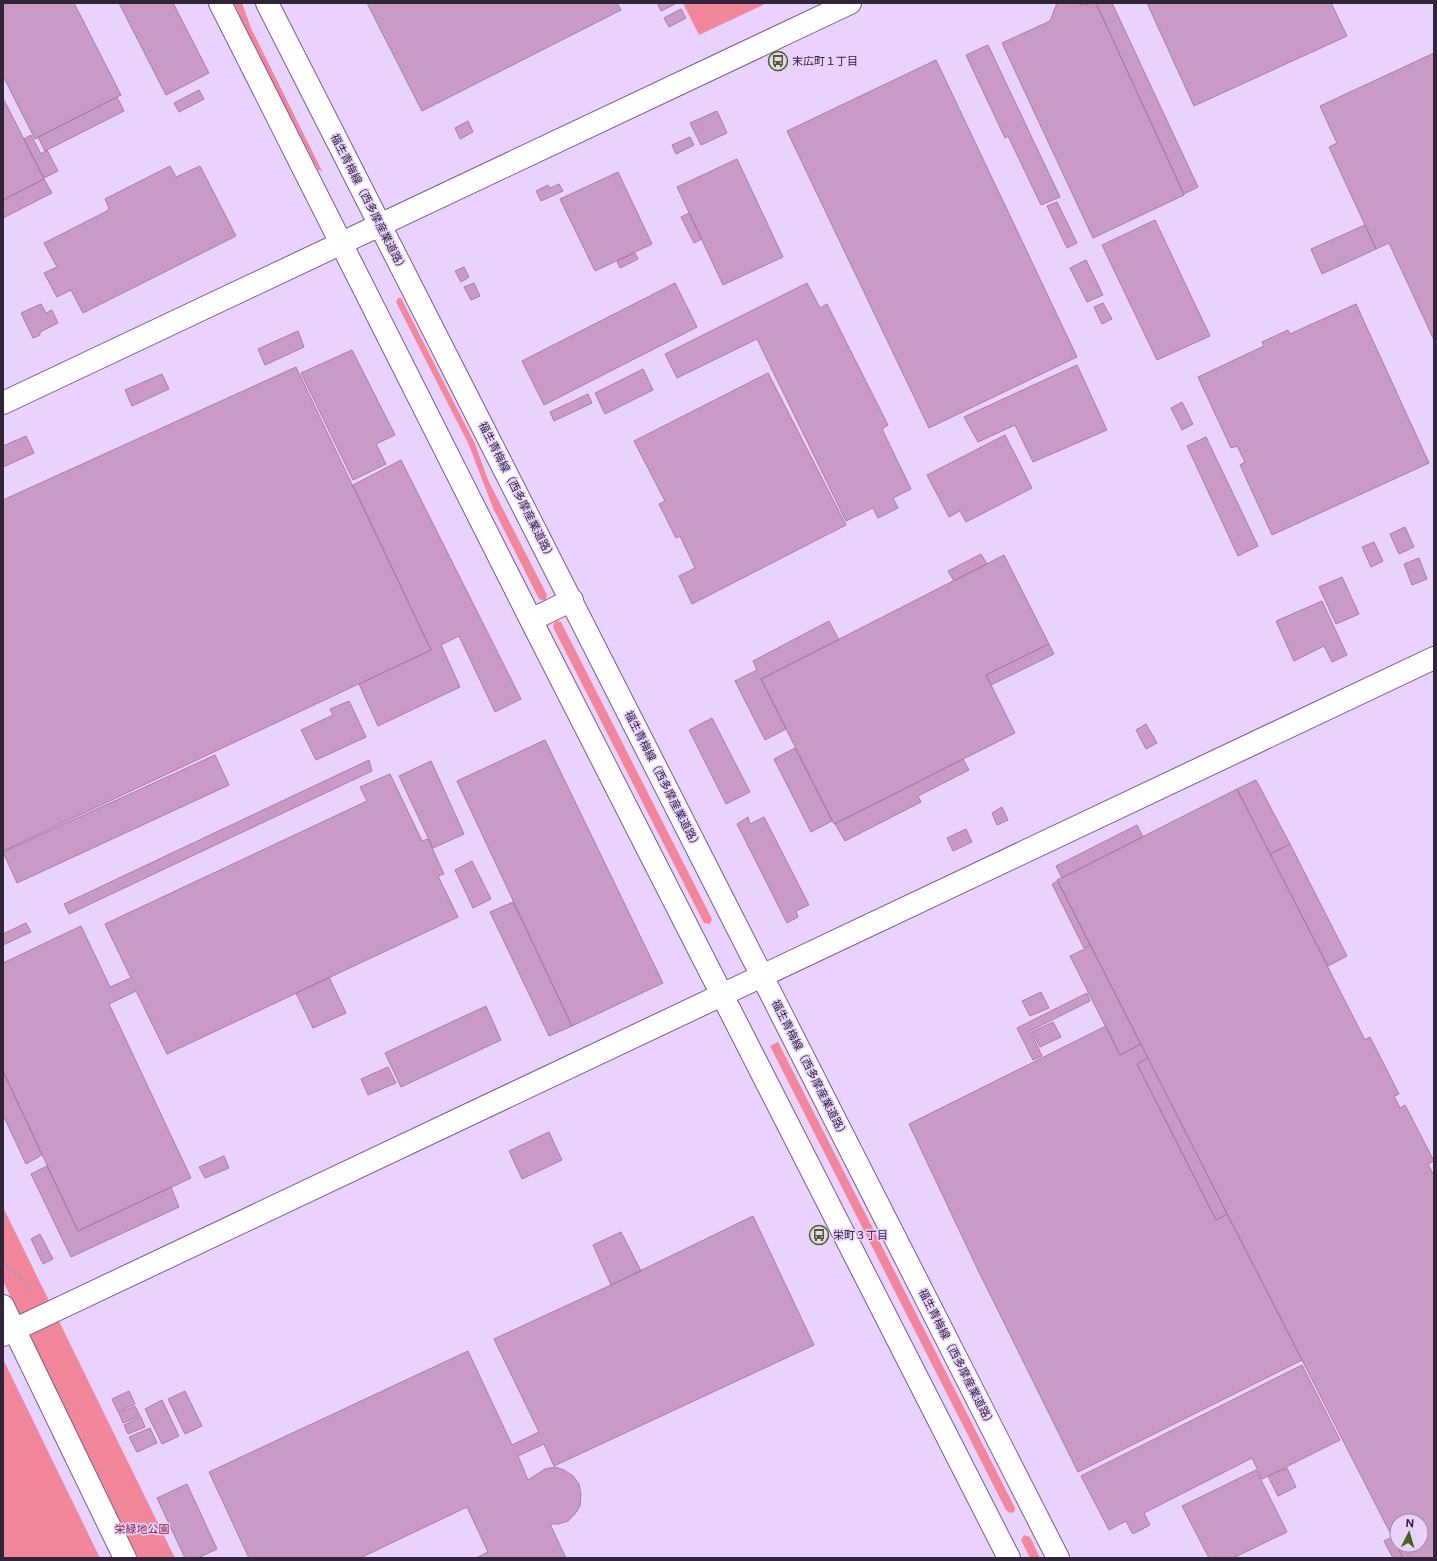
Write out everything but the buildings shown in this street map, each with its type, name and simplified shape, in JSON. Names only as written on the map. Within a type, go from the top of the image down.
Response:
[{"type":"main road","points":[[220,3],[342,242],[531,620],[1009,1558]]},
{"type":"main road","name":"福生青梅線（西多摩産業道路）","points":[[268,3],[1058,1558]]},
{"type":"main road","points":[[3,404],[342,242],[850,3]]},
{"type":"main road","points":[[531,620],[572,600]]},
{"type":"main road","points":[[9,1333],[1434,658]]},
{"type":"main road","points":[[3,1306],[9,1333],[125,1558]]},
{"type":"green space","points":[[234,3],[242,3],[251,28],[322,171],[318,170],[246,30]]},
{"type":"green space","points":[[683,3],[767,3],[699,35]]},
{"type":"green space","points":[[398,298],[401,298],[475,444],[488,480],[547,595],[545,601],[539,599],[493,508],[469,445],[396,302]]},
{"type":"green space","points":[[557,621],[561,622],[712,919],[710,924],[704,923],[553,627],[554,623]]},
{"type":"green space","points":[[778,1042],[1015,1508],[1014,1512],[1010,1513],[1006,1510],[770,1046]]},
{"type":"green space","name":"栄緑地公園","points":[[3,1207],[175,1558],[138,1558],[3,1281]]},
{"type":"green space","points":[[4,1361],[100,1558],[3,1558]]},
{"type":"green space","points":[[1024,1535],[1030,1537],[1040,1558],[1030,1558],[1021,1540]]},
{"type":"place","name":"末広町１丁目","points":[[778,61]]},
{"type":"place","name":"栄町３丁目","points":[[819,1235]]}]
